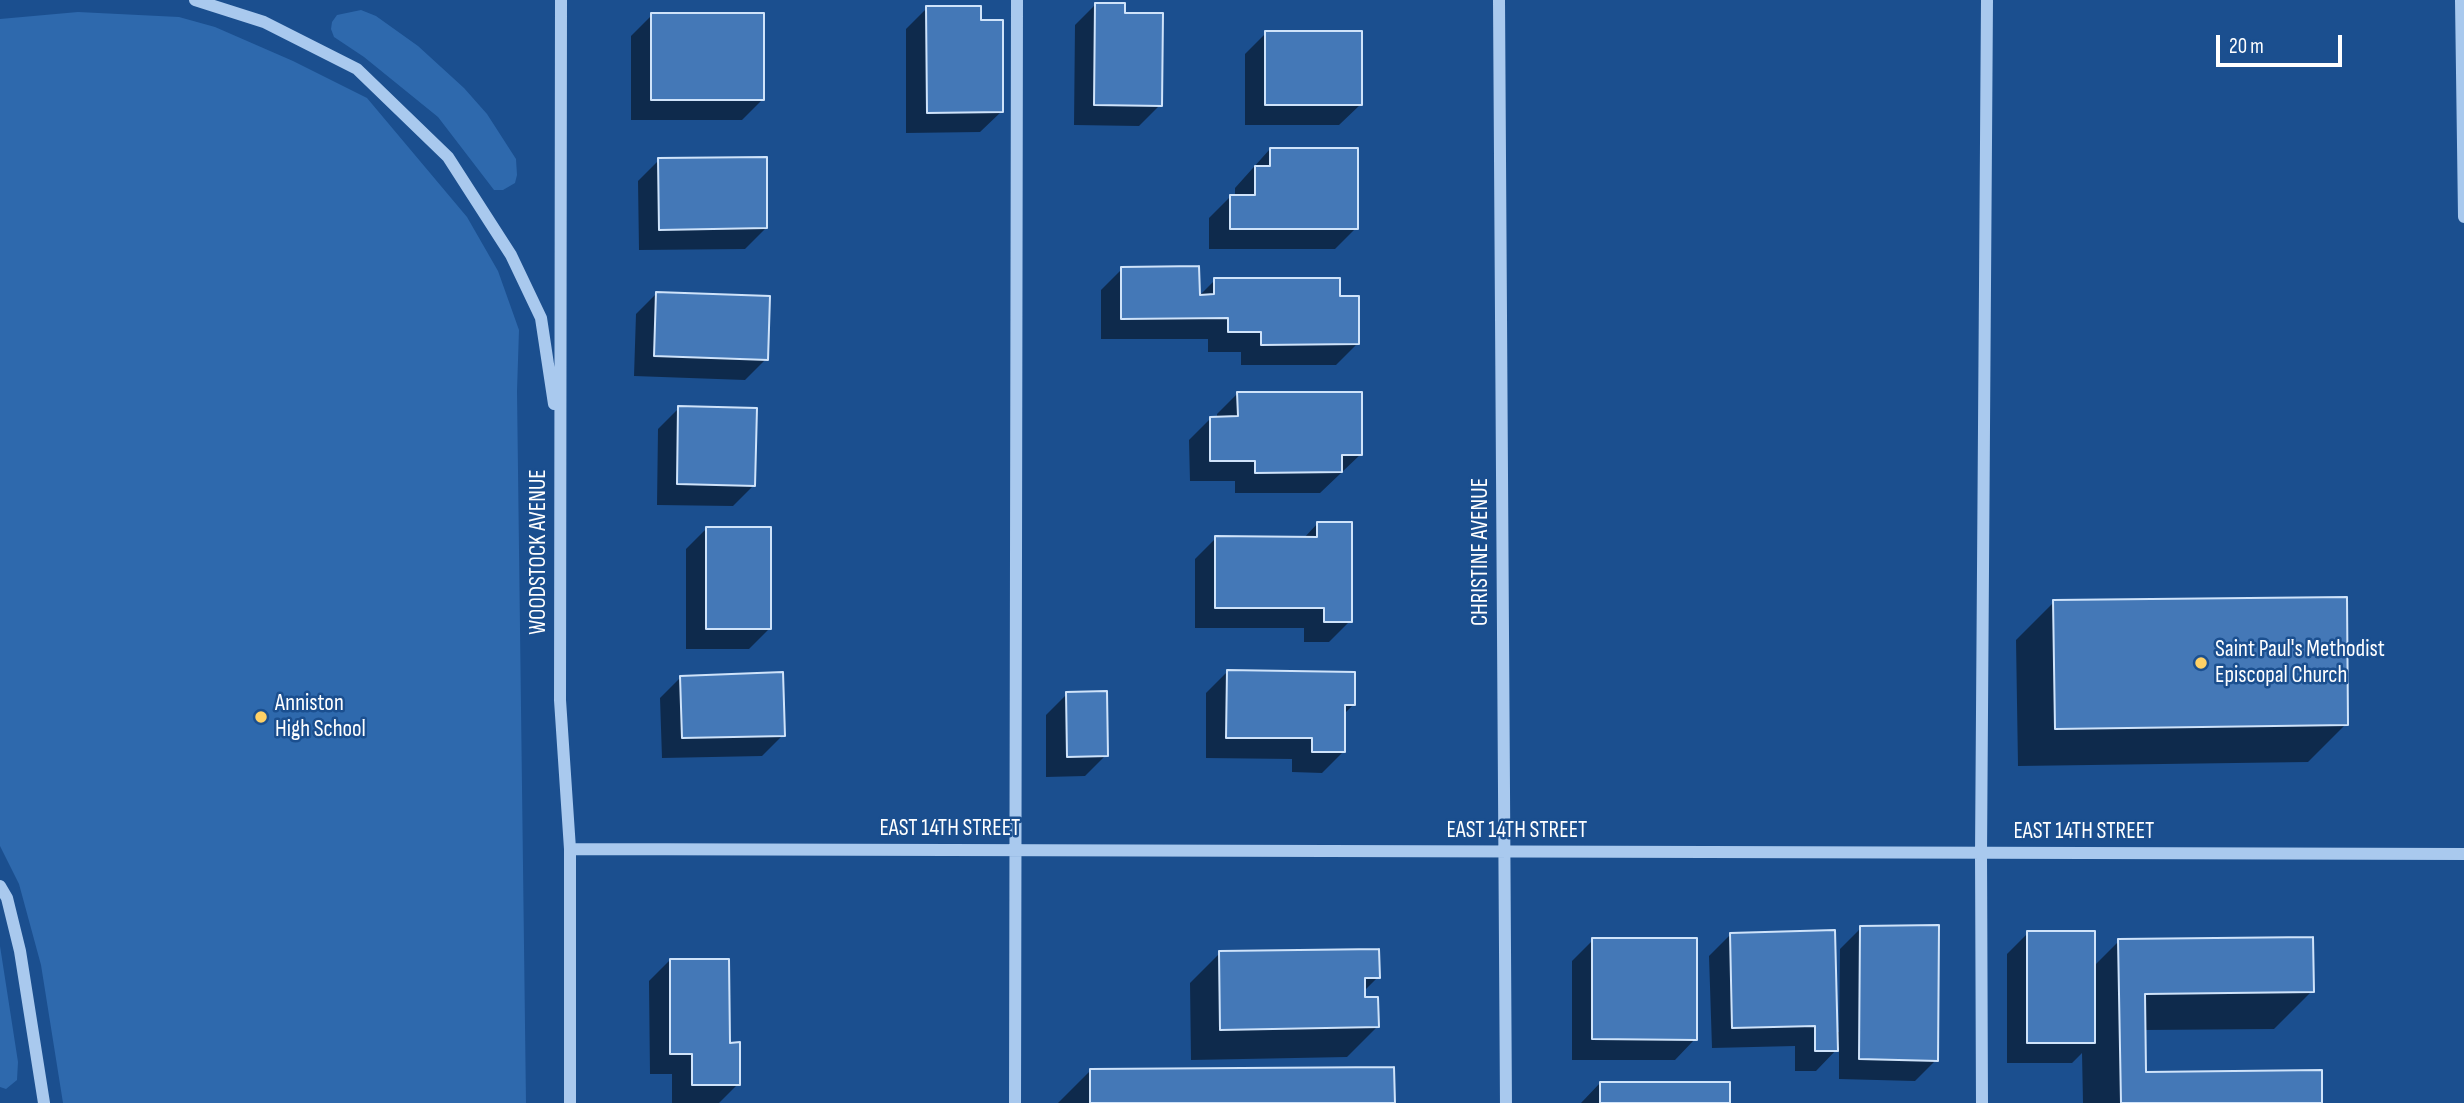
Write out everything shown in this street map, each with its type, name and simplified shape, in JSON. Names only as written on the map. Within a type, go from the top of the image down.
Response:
[{"type":"street","points":[[195,0],[264,22],[357,69],[448,157],[511,255],[541,318],[560,450]]},
{"type":"street","name":"WOODSTOCK AVENUE","points":[[561,0],[560,700],[570,849],[570,1103]]},
{"type":"street","points":[[1014,1103],[1017,0]]},
{"type":"street","name":"CHRISTINE AVENUE","points":[[1499,0],[1506,1103]]},
{"type":"street","points":[[1982,1103],[1981,853],[1987,0]]},
{"type":"street","points":[[2460,0],[2464,217]]},
{"type":"street","name":"EAST 14TH STREET","points":[[570,849],[2464,854]]},
{"type":"street","points":[[0,886],[7,898],[20,951],[44,1103]]},
{"type":"shaded area","points":[[361,10],[376,16],[418,46],[464,88],[487,114],[516,159],[515,183],[503,190],[494,190],[438,117],[364,57],[334,37],[331,29],[337,15]]},
{"type":"shaded area","name":"Anniston High School","points":[[78,12],[179,17],[215,27],[293,61],[367,98],[467,217],[498,271],[519,330],[517,391],[526,1103],[63,1103],[41,965],[19,884],[0,846],[0,19]]},
{"type":"shaded area","points":[[0,946],[18,1062],[17,1080],[6,1089],[0,1087]]},
{"type":"building","points":[[1095,3],[1125,3],[1125,13],[1163,13],[1162,106],[1094,105]]},
{"type":"building","points":[[926,6],[981,6],[981,20],[1003,20],[1003,112],[927,113]]},
{"type":"building","points":[[651,13],[764,13],[764,100],[651,100]]},
{"type":"building","points":[[1265,31],[1362,31],[1362,105],[1265,105]]},
{"type":"building","points":[[1270,148],[1358,148],[1358,229],[1230,229],[1230,195],[1255,195],[1255,166],[1270,166]]},
{"type":"building","points":[[767,157],[767,228],[659,230],[658,158]]},
{"type":"building","points":[[1199,266],[1200,295],[1214,294],[1214,278],[1340,278],[1340,296],[1359,296],[1359,344],[1261,345],[1261,332],[1228,332],[1228,318],[1121,319],[1121,267]]},
{"type":"building","points":[[656,292],[770,296],[768,360],[654,356]]},
{"type":"building","points":[[1237,392],[1362,392],[1362,455],[1342,455],[1342,472],[1255,473],[1255,461],[1210,461],[1210,417],[1238,416]]},
{"type":"building","points":[[678,406],[757,408],[755,486],[677,484]]},
{"type":"building","points":[[1317,522],[1352,522],[1352,622],[1324,622],[1324,608],[1215,608],[1215,536],[1317,537]]},
{"type":"building","points":[[706,527],[771,527],[771,629],[706,629]]},
{"type":"building","name":"Saint Paul's Methodist Episcopal Church","points":[[2347,597],[2348,725],[2055,729],[2053,600]]},
{"type":"building","points":[[1227,670],[1355,672],[1355,705],[1345,705],[1345,752],[1312,752],[1312,738],[1226,738]]},
{"type":"building","points":[[783,672],[785,736],[682,738],[680,676]]},
{"type":"building","points":[[1107,691],[1108,756],[1067,757],[1066,692]]},
{"type":"building","points":[[1939,925],[1938,1061],[1859,1059],[1860,926]]},
{"type":"building","points":[[1835,930],[1838,1051],[1815,1051],[1815,1026],[1732,1028],[1730,933]]},
{"type":"building","points":[[2027,931],[2095,931],[2095,1043],[2027,1043]]},
{"type":"building","points":[[2313,937],[2314,992],[2145,994],[2146,1072],[2322,1070],[2322,1103],[2121,1103],[2118,939]]},
{"type":"building","points":[[1592,938],[1697,938],[1697,1040],[1592,1039]]},
{"type":"building","points":[[1379,949],[1380,978],[1365,978],[1365,997],[1378,997],[1379,1027],[1220,1030],[1219,951]]},
{"type":"building","points":[[670,959],[729,959],[730,1043],[740,1042],[740,1085],[692,1085],[692,1054],[670,1054]]},
{"type":"building","points":[[1394,1067],[1395,1103],[1090,1103],[1090,1069]]},
{"type":"building","points":[[1600,1082],[1730,1082],[1730,1103],[1600,1103]]},
{"type":"place","name":"Saint Paul's Methodist Episcopal Church","points":[[2201,663]]},
{"type":"place","name":"Anniston High School","points":[[261,717]]}]
